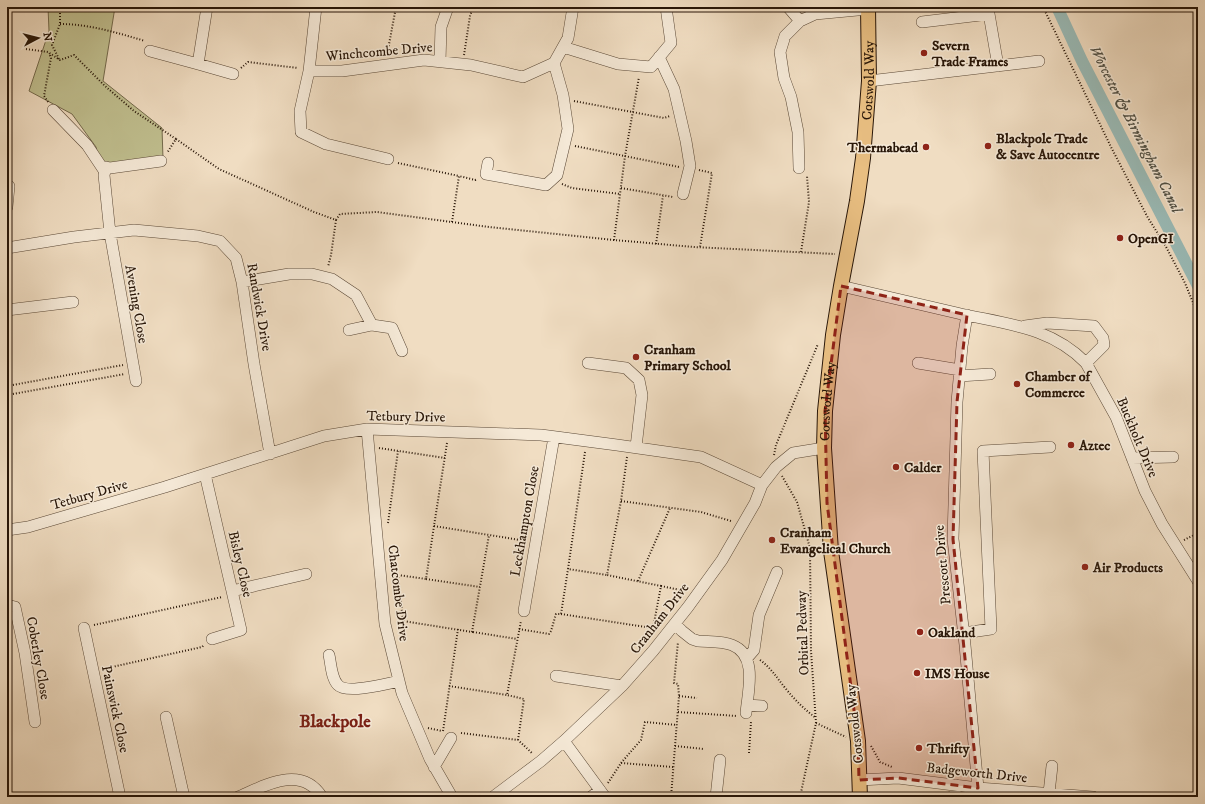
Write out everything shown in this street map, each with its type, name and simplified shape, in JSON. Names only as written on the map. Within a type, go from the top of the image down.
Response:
[{"type":"main road","name":"Cotswold Way","points":[[860,797],[858,741],[831,551],[824,448],[825,411],[833,335],[857,201],[863,158],[869,81],[868,8]]},
{"type":"street","points":[[198,64],[207,7]]},
{"type":"street","points":[[316,7],[309,70],[300,111],[301,132],[326,144],[388,159]]},
{"type":"street","points":[[440,61],[441,27],[448,7]]},
{"type":"street","points":[[563,48],[618,64],[651,67],[671,43],[666,7]]},
{"type":"street","points":[[788,7],[800,21]]},
{"type":"street","points":[[800,168],[798,132],[791,97],[784,78],[780,52],[785,36],[800,21],[815,14],[868,8]]},
{"type":"street","points":[[487,168],[546,185],[558,175],[568,129],[563,99],[554,63],[568,38],[572,10]]},
{"type":"street","points":[[922,22],[989,10],[998,66]]},
{"type":"street","points":[[150,51],[233,74]]},
{"type":"street","points":[[659,57],[674,89],[687,147],[690,166],[683,194]]},
{"type":"street","name":"Winchcombe Drive","points":[[309,70],[342,71],[424,60],[463,64],[523,77],[554,63]]},
{"type":"street","points":[[869,81],[1038,61]]},
{"type":"street","points":[[53,110],[87,144],[105,172]]},
{"type":"street","points":[[105,172],[106,167],[110,168],[161,161]]},
{"type":"street","name":"Avening Close","points":[[105,172],[104,175],[110,233],[134,372]]},
{"type":"street","points":[[7,207],[9,186]]},
{"type":"street","name":"Randwick Drive","points":[[7,248],[134,230],[198,236],[220,241],[236,258],[242,282],[254,364],[270,454]]},
{"type":"street","points":[[242,282],[289,274],[312,274],[332,279],[356,295],[372,325]]},
{"type":"street","name":"Buckholt Drive","points":[[841,286],[1022,327],[1052,337],[1081,358],[1086,363],[1116,417],[1145,491],[1162,524],[1198,581]]},
{"type":"street","points":[[7,310],[73,302]]},
{"type":"street","name":"Prescott Drive","points":[[967,315],[957,402],[953,539],[964,633],[978,788]]},
{"type":"street","points":[[1022,327],[1047,323],[1094,326],[1103,338],[1104,345],[1086,363]]},
{"type":"street","points":[[349,330],[372,325],[392,328],[402,351]]},
{"type":"street","points":[[588,363],[626,368],[639,380],[642,395],[632,447]]},
{"type":"street","points":[[918,363],[960,373],[990,374]]},
{"type":"street","name":"Tetbury Drive","points":[[7,530],[28,527],[205,474],[324,436],[367,429],[541,435],[632,447],[701,457],[762,485]]},
{"type":"street","name":"Chatcombe Drive","points":[[367,429],[385,624],[399,681],[424,746],[434,767],[452,797]]},
{"type":"street","name":"Leckhampton Close","points":[[524,612],[554,436]]},
{"type":"street","points":[[964,633],[991,629],[983,451],[1050,447]]},
{"type":"street","name":"Cranham Drive","points":[[493,797],[541,761],[564,741],[622,686],[664,639],[722,560],[756,503],[762,485],[776,467],[793,453],[824,448]]},
{"type":"street","points":[[1132,458],[1173,457]]},
{"type":"street","name":"Bisley Close","points":[[205,474],[241,630],[212,639]]},
{"type":"street","points":[[762,706],[746,712],[751,659],[754,650],[757,620],[777,572]]},
{"type":"street","points":[[233,593],[306,574]]},
{"type":"street","name":"Coberley Close","points":[[7,605],[15,607],[25,653],[35,722]]},
{"type":"street","points":[[675,624],[682,631],[698,641],[732,645],[751,659]]},
{"type":"street","name":"Painswick Close","points":[[84,628],[120,797]]},
{"type":"street","points":[[329,655],[334,678],[337,684],[343,688],[375,687],[399,681]]},
{"type":"street","points":[[556,676],[622,686]]},
{"type":"street","points":[[166,717],[184,797]]},
{"type":"street","points":[[434,767],[453,734]]},
{"type":"street","points":[[564,741],[599,794]]},
{"type":"street","points":[[716,797],[720,760]]},
{"type":"street","points":[[1049,793],[1052,766]]},
{"type":"street","name":"Badgeworth Drive","points":[[859,780],[898,778],[978,788],[1092,797]]},
{"type":"street","points":[[238,797],[279,780],[288,779],[304,782],[319,792],[322,797]]},
{"type":"street","points":[[954,797],[956,785]]},
{"type":"path","points":[[60,7],[60,24],[52,45],[60,60]]},
{"type":"path","points":[[386,65],[396,7]]},
{"type":"path","points":[[463,64],[470,16],[474,7]]},
{"type":"path","points":[[547,7],[572,10]]},
{"type":"path","points":[[1043,7],[1116,156],[1148,218],[1164,243],[1185,283],[1198,316]]},
{"type":"path","points":[[60,24],[71,24],[118,33],[148,41],[150,51]]},
{"type":"path","points":[[26,50],[48,52],[60,60],[74,56],[134,111],[219,168],[314,212],[336,220]]},
{"type":"path","points":[[48,52],[51,58],[44,96],[53,110]]},
{"type":"path","points":[[233,74],[248,62],[309,70]]},
{"type":"path","points":[[614,240],[625,156],[641,66]]},
{"type":"path","points":[[563,99],[664,118],[680,114]]},
{"type":"path","points":[[161,161],[176,139]]},
{"type":"path","points":[[565,144],[689,169],[712,172],[700,247]]},
{"type":"path","points":[[388,159],[392,162],[475,180],[487,168]]},
{"type":"path","points":[[800,168],[806,174],[809,202],[801,252]]},
{"type":"path","points":[[452,222],[459,176]]},
{"type":"path","points":[[552,180],[572,188],[620,194]]},
{"type":"path","points":[[621,188],[678,198],[683,194]]},
{"type":"path","points":[[656,244],[663,196]]},
{"type":"path","points":[[322,276],[326,271],[331,255],[336,220],[340,214],[377,212],[452,222],[656,244],[847,254]]},
{"type":"path","points":[[773,461],[776,445],[818,344]]},
{"type":"path","points":[[7,386],[134,372]]},
{"type":"path","points":[[7,395],[134,372]]},
{"type":"path","points":[[426,579],[449,432]]},
{"type":"path","points":[[561,614],[587,441]]},
{"type":"path","points":[[369,446],[445,458]]},
{"type":"path","points":[[607,575],[632,447]]},
{"type":"path","points":[[387,528],[398,451]]},
{"type":"path","name":"Orbital Pedway","points":[[780,472],[797,502],[810,548],[811,651],[816,723],[800,797]]},
{"type":"path","points":[[621,501],[701,512],[743,524]]},
{"type":"path","points":[[638,581],[670,508]]},
{"type":"path","points":[[434,526],[536,542]]},
{"type":"path","points":[[1174,545],[1198,533]]},
{"type":"path","points":[[472,632],[489,535]]},
{"type":"path","points":[[568,569],[638,581],[697,594]]},
{"type":"path","points":[[480,587],[398,575],[403,621],[517,639]]},
{"type":"path","points":[[653,628],[661,586]]},
{"type":"path","points":[[84,628],[233,593]]},
{"type":"path","points":[[507,695],[519,629],[524,612]]},
{"type":"path","points":[[519,629],[549,634],[552,631],[556,614],[561,614],[653,628],[664,639]]},
{"type":"path","points":[[458,629],[442,731],[453,734],[518,740],[541,761]]},
{"type":"path","points":[[92,671],[202,647],[212,639]]},
{"type":"path","points":[[671,797],[679,696],[678,684],[674,684],[678,640]]},
{"type":"path","points":[[751,659],[760,660],[767,665],[806,711],[816,718]]},
{"type":"path","points":[[450,686],[524,698],[518,740]]},
{"type":"path","points":[[679,696],[697,698]]},
{"type":"path","points":[[678,712],[746,712],[748,753]]},
{"type":"path","points":[[599,794],[621,763],[641,740],[645,722],[677,724]]},
{"type":"path","points":[[816,723],[851,739]]},
{"type":"path","points":[[675,746],[704,749]]},
{"type":"path","points":[[621,763],[673,767]]},
{"type":"highlighted area","points":[[841,286],[967,315],[957,402],[953,539],[978,788],[898,778],[859,780],[858,741],[827,503],[825,411]]},
{"type":"shaded area","points":[[48,7],[115,7],[103,81],[162,128],[163,159],[101,169],[96,147],[72,114],[29,91],[49,31]]},
{"type":"waterway","name":"Worcester & Birmingham Canal","points":[[1057,7],[1082,61],[1198,286]]},
{"type":"place","name":"Severn Trade Frames","points":[[924,53]]},
{"type":"place","name":"Blackpole Trade & Save Autocentre","points":[[988,146]]},
{"type":"place","name":"Thermabead","points":[[926,147]]},
{"type":"place","name":"OpenGI","points":[[1120,238]]},
{"type":"place","name":"Cranham Primary School","points":[[636,357]]},
{"type":"place","name":"Chamber of Commerce","points":[[1017,384]]},
{"type":"place","name":"Aztec","points":[[1071,445]]},
{"type":"place","name":"Calder","points":[[896,467]]},
{"type":"place","name":"Cranham Evangelical Church","points":[[772,540]]},
{"type":"place","name":"Air Products","points":[[1085,567]]},
{"type":"place","name":"Oakland","points":[[920,632]]},
{"type":"place","name":"IMS House","points":[[917,673]]},
{"type":"place","name":"Thrifty","points":[[919,748]]},
{"type":"district","name":"Blackpole","points":[[335,721]]}]
